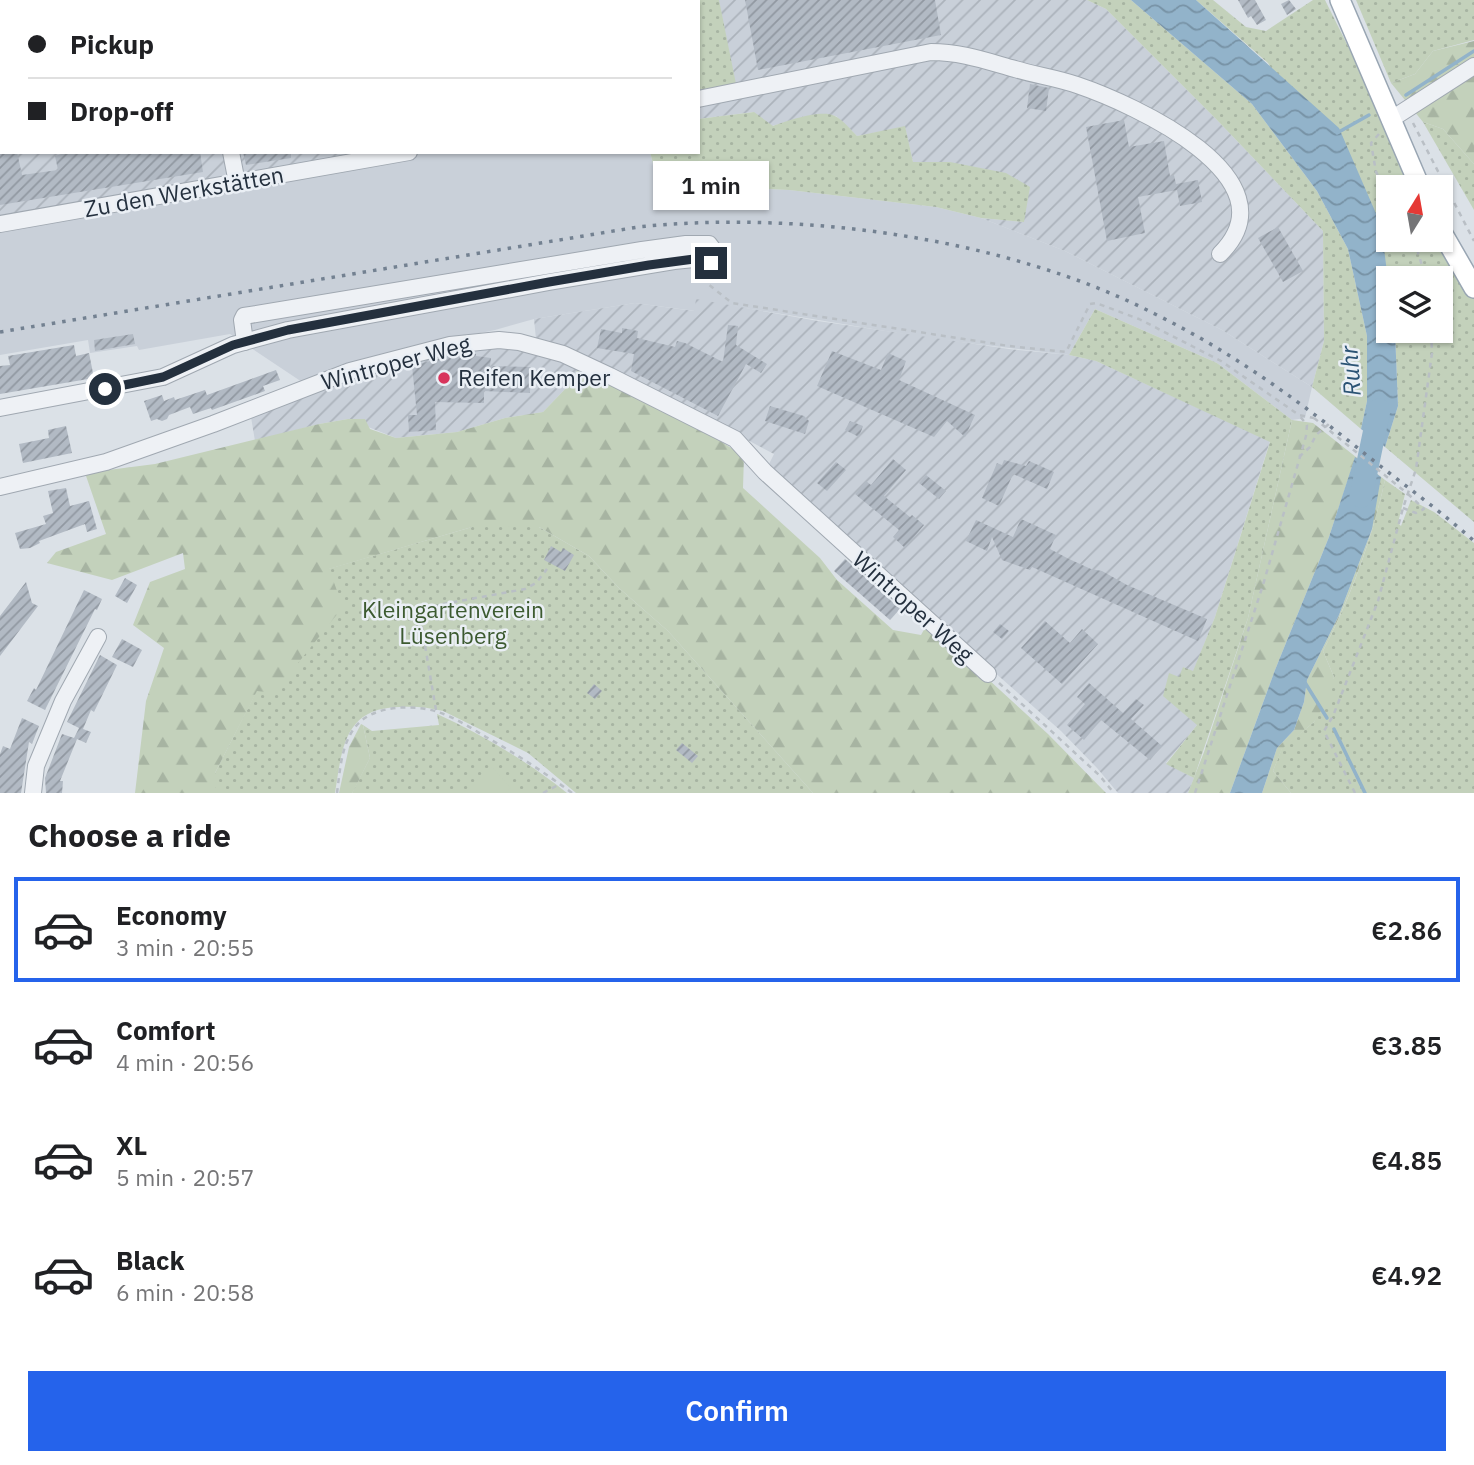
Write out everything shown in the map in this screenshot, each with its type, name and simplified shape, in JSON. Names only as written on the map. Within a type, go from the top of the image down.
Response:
[{"type":"main road","points":[[1340,0],[1415,175]]},
{"type":"main road","points":[[1453,252],[1474,288]]},
{"type":"street","points":[[700,99],[931,52],[971,55],[1009,68],[1075,84],[1151,117],[1206,155],[1220,168],[1236,193],[1241,211],[1235,233],[1220,254]]},
{"type":"street","points":[[1390,120],[1474,66]]},
{"type":"street","points":[[231,154],[237,183]]},
{"type":"street","name":"Zu den Werkstätten","points":[[0,224],[398,154]]},
{"type":"street","points":[[0,408],[163,377],[245,342],[288,330],[674,261],[694,259],[711,263],[712,248],[709,244],[687,244],[244,316],[242,320],[245,342]]},
{"type":"street","name":"Wintroper Weg","points":[[0,487],[106,462],[214,424],[350,371],[462,343],[499,340],[519,342],[563,355],[590,367],[735,439],[765,472],[988,674]]},
{"type":"street","points":[[33,793],[36,766],[63,701],[98,638]]},
{"type":"path","points":[[1377,175],[1371,143],[1390,120]]},
{"type":"path","points":[[711,263],[708,284],[732,303],[1009,346],[1066,352],[1090,304],[1096,303],[1139,319],[1221,361],[1299,415],[1307,425],[1306,436],[1263,585],[1195,793]]},
{"type":"path","points":[[1355,793],[1324,731],[1333,716],[1378,601],[1416,469],[1432,343]]},
{"type":"path","points":[[1299,415],[1314,418],[1424,509],[1416,513],[1403,508]]},
{"type":"path","points":[[1298,457],[1304,454],[1316,435],[1330,423]]},
{"type":"path","points":[[437,711],[422,622],[423,613],[438,605],[525,589],[536,583],[547,569]]},
{"type":"path","points":[[988,674],[1053,731],[1114,793]]},
{"type":"path","points":[[337,793],[346,743],[360,721],[373,713],[393,709],[437,711],[490,739],[572,793]]},
{"type":"path","points":[[542,793],[560,784]]},
{"type":"shaded area","points":[[700,0],[1087,0],[1106,9],[1323,231],[1324,341],[1312,387],[1222,330],[1065,251],[981,218],[1024,222],[950,162],[913,162],[905,127],[857,136],[836,116],[824,114],[772,126],[753,112],[700,119]]},
{"type":"shaded area","points":[[0,154],[413,154],[253,181],[0,229]]},
{"type":"shaded area","points":[[413,154],[651,154],[658,183],[684,179],[721,187],[789,190],[936,207],[981,218],[1065,251],[1222,330],[1312,387],[1305,418],[1292,420],[1217,363],[1095,309],[1069,355],[934,339],[696,300],[695,311],[635,303],[534,319],[402,349],[305,384],[230,334],[139,350],[137,346],[90,353],[88,340],[0,355],[0,229]]},
{"type":"shaded area","points":[[696,299],[818,321],[1096,361],[1270,441],[1215,617],[1193,672],[1183,667],[1197,725],[1166,763],[1194,778],[1188,793],[1118,793],[1061,731],[926,612],[910,592],[768,466],[774,454],[606,365],[554,343],[536,339],[534,319],[635,303],[694,311]]},
{"type":"shaded area","points":[[460,346],[524,349],[579,367],[569,385],[543,412],[505,418],[457,432],[396,438],[348,419],[255,441],[251,417],[350,379]]},
{"type":"green space","points":[[700,0],[719,0],[736,84],[700,90]]},
{"type":"green space","points":[[1087,0],[1131,0],[1252,104],[1317,191],[1348,249],[1367,336],[1367,401],[1361,429],[1312,387],[1324,341],[1323,231],[1106,9]]},
{"type":"green space","points":[[1196,0],[1213,0],[1246,27],[1266,31],[1313,0],[1325,0],[1412,175],[1376,175],[1376,252],[1448,252],[1474,294],[1474,522],[1385,447],[1398,406],[1395,343],[1453,343],[1453,266],[1383,266],[1268,63]]},
{"type":"green space","points":[[1356,0],[1474,0],[1474,40],[1433,51],[1415,74],[1391,83]]},
{"type":"green space","points":[[1474,41],[1474,164],[1443,129],[1423,122],[1391,83],[1415,74],[1433,51]]},
{"type":"green space","points":[[754,112],[773,126],[804,117],[829,114],[841,120],[857,136],[905,126],[913,162],[950,162],[1006,173],[1030,187],[1024,222],[981,218],[936,207],[789,190],[721,187],[684,179],[658,183],[651,154],[700,154],[700,119]]},
{"type":"green space","points":[[1423,122],[1443,129],[1474,164],[1474,210]]},
{"type":"green space","points":[[1095,309],[1217,363],[1292,420],[1248,618],[1194,778],[1166,764],[1197,725],[1163,696],[1169,673],[1179,677],[1183,667],[1193,671],[1215,617],[1270,442],[1096,361],[1069,355]]},
{"type":"green space","points":[[579,367],[674,412],[744,456],[743,488],[820,558],[837,580],[893,630],[921,635],[926,626],[1048,734],[1106,793],[813,793],[668,631],[619,588],[589,556],[539,527],[472,527],[329,569],[343,607],[274,693],[257,691],[215,773],[215,793],[135,793],[146,701],[164,648],[133,625],[150,582],[185,569],[183,553],[112,580],[47,563],[56,552],[106,534],[85,473],[155,464],[348,419],[365,419],[370,429],[396,438],[457,432],[505,418],[543,412],[569,385]]},
{"type":"green space","points":[[1292,420],[1313,423],[1385,480],[1374,524],[1360,567],[1343,609],[1323,651],[1334,677],[1329,698],[1314,722],[1282,749],[1273,771],[1291,793],[1262,793],[1277,748],[1294,730],[1304,702],[1307,680],[1339,615],[1372,529],[1355,458],[1329,537],[1275,670],[1230,793],[1188,793],[1248,618]]},
{"type":"green space","points":[[1385,480],[1405,494],[1398,523],[1401,526],[1411,500],[1434,512],[1474,543],[1474,793],[1291,793],[1273,771],[1282,748],[1314,722],[1334,677],[1323,651],[1360,567]]},
{"type":"green space","name":"Kleingartenverein Lüsenberg","points":[[472,527],[539,527],[589,556],[619,588],[668,631],[813,793],[576,793],[528,753],[443,711],[399,707],[381,709],[356,723],[344,747],[335,793],[215,793],[215,773],[257,690],[328,569]]},
{"type":"green space","points":[[437,714],[504,749],[567,793],[352,793],[370,758],[363,725],[372,731],[439,725]]},
{"type":"green space","points":[[361,724],[370,758],[352,793],[339,793],[349,747]]},
{"type":"green space","points":[[492,767],[511,788],[505,793],[462,793]]},
{"type":"water","points":[[1131,0],[1196,0],[1339,128],[1376,213],[1376,252],[1384,252],[1386,266],[1376,266],[1376,343],[1395,343],[1398,406],[1385,447],[1361,429],[1367,401],[1367,336],[1348,249],[1317,191],[1252,104]]},
{"type":"water","points":[[1355,457],[1381,477],[1372,529],[1339,615],[1307,680],[1304,702],[1294,730],[1277,748],[1262,793],[1230,793],[1275,670],[1329,537]]},
{"type":"building","points":[[745,0],[935,0],[941,35],[758,70]]},
{"type":"building","points":[[1238,0],[1255,0],[1266,20],[1257,25],[1251,16],[1248,18]]},
{"type":"building","points":[[1289,0],[1296,9],[1287,15],[1281,4]]},
{"type":"building","points":[[1030,84],[1049,88],[1046,111],[1027,108]]},
{"type":"building","points":[[1124,120],[1129,147],[1164,141],[1170,176],[1174,175],[1176,184],[1198,180],[1202,202],[1180,206],[1177,190],[1138,197],[1145,233],[1107,241],[1086,127]]},
{"type":"building","points":[[0,154],[17,154],[22,175],[58,170],[55,156],[61,154],[200,154],[203,172],[0,205]]},
{"type":"building","points":[[243,154],[291,154],[291,158],[246,165]]},
{"type":"building","points":[[1278,227],[1303,271],[1283,282],[1258,238]]},
{"type":"building","points":[[728,325],[738,326],[736,345],[767,364],[761,373],[746,364],[718,416],[631,371],[634,354],[597,348],[601,329],[622,333],[622,328],[638,331],[637,338],[675,347],[677,341],[685,343],[723,362]]},
{"type":"building","points":[[133,334],[135,344],[95,351],[94,340]]},
{"type":"building","points":[[74,345],[76,356],[89,353],[94,378],[0,394],[0,366],[10,365],[8,356]]},
{"type":"building","points":[[832,351],[881,370],[888,353],[906,361],[899,380],[975,415],[965,437],[947,421],[934,437],[817,386]]},
{"type":"building","points":[[471,353],[491,358],[490,366],[531,367],[530,393],[484,391],[484,403],[435,402],[436,430],[409,432],[408,415],[417,415],[412,366],[452,355]]},
{"type":"building","points":[[276,370],[280,380],[263,386],[265,391],[212,410],[211,408],[193,414],[190,407],[169,415],[162,421],[151,421],[144,401],[162,395],[164,401],[174,397],[175,400],[205,390],[207,395]]},
{"type":"building","points":[[770,406],[804,416],[809,421],[805,434],[765,421]]},
{"type":"building","points":[[850,421],[863,426],[859,437],[845,430]]},
{"type":"building","points":[[66,426],[72,453],[23,463],[19,444],[49,438],[48,430]]},
{"type":"building","points":[[893,459],[906,470],[884,496],[924,525],[905,548],[893,537],[899,530],[855,494],[866,481],[871,485]]},
{"type":"building","points":[[1004,460],[1026,466],[1029,461],[1054,472],[1047,489],[1013,474],[999,506],[982,498],[997,463],[1002,465]]},
{"type":"building","points":[[836,462],[846,470],[827,491],[817,483]]},
{"type":"building","points":[[926,475],[946,491],[939,499],[919,483]]},
{"type":"building","points":[[66,488],[70,506],[89,501],[97,529],[87,532],[85,524],[39,541],[40,543],[30,548],[20,549],[15,533],[46,524],[43,516],[53,513],[48,491]]},
{"type":"building","points":[[1021,519],[1056,535],[1050,549],[1207,619],[1198,641],[1032,567],[1030,570],[1002,560],[992,537],[987,551],[966,541],[976,520],[1013,537]]},
{"type":"building","points":[[551,546],[561,552],[563,548],[574,555],[565,571],[544,560]]},
{"type":"building","points":[[845,559],[900,609],[890,620],[834,571]]},
{"type":"building","points":[[125,578],[137,585],[127,603],[115,596]]},
{"type":"building","points":[[26,582],[32,603],[38,606],[0,656],[0,616]]},
{"type":"building","points":[[84,590],[102,599],[45,710],[27,701],[34,688],[36,690]]},
{"type":"building","points":[[1045,621],[1070,643],[1082,629],[1098,644],[1062,684],[1021,648]]},
{"type":"building","points":[[1000,624],[1009,631],[1002,639],[993,632]]},
{"type":"building","points":[[122,639],[142,650],[133,667],[112,657]]},
{"type":"building","points":[[100,655],[117,665],[83,729],[91,732],[86,743],[77,739],[60,781],[63,781],[62,793],[46,793],[45,778],[62,734],[74,738],[79,728],[67,722]]},
{"type":"building","points":[[1089,683],[1123,713],[1136,699],[1144,705],[1131,719],[1162,746],[1150,760],[1101,720],[1084,740],[1067,725],[1085,704],[1077,697]]},
{"type":"building","points":[[594,684],[602,691],[595,699],[587,693]]},
{"type":"building","points":[[22,718],[39,726],[32,744],[29,742],[21,793],[0,793],[0,754],[3,746],[10,749]]},
{"type":"building","points":[[682,743],[698,756],[692,763],[676,750]]},
{"type":"waterway","points":[[1406,95],[1474,51]]},
{"type":"waterway","points":[[1337,133],[1369,115]]},
{"type":"waterway","name":"Ruhr","points":[[1361,496],[1379,410]]},
{"type":"waterway","points":[[1304,681],[1327,718]]},
{"type":"waterway","points":[[1334,729],[1365,793]]},
{"type":"railway","points":[[0,332],[638,227],[767,223],[835,227],[903,236],[970,249],[1035,266],[1097,288],[1186,330],[1298,403],[1474,541]]},
{"type":"place","name":"Reifen Kemper","points":[[444,378]]},
{"type":"route","points":[[105,389],[163,377],[233,345],[288,330],[674,261],[694,259],[711,263]]}]
